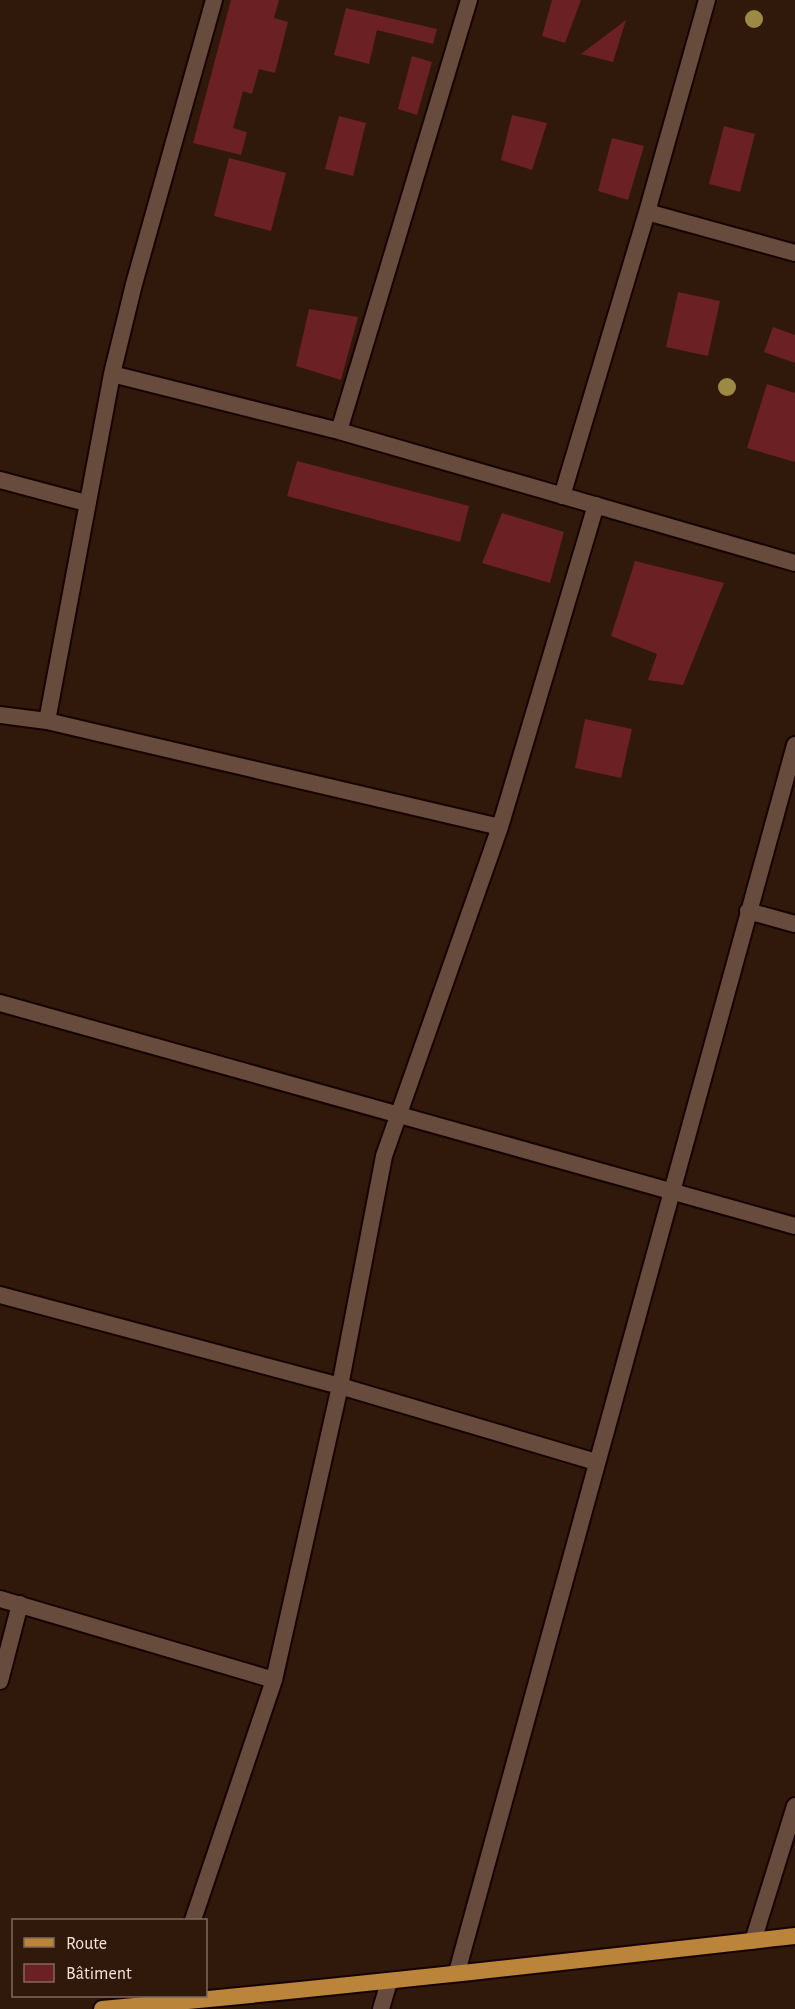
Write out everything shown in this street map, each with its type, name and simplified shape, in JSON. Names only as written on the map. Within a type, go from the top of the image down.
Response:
[{"type":"main road","points":[[102,2009],[166,1999],[224,2004],[457,1972],[653,1954],[795,1936]]},
{"type":"street","points":[[47,721],[86,503],[112,374],[134,284],[214,0]]},
{"type":"street","points":[[339,431],[469,0]]},
{"type":"street","points":[[561,496],[647,212],[707,0]]},
{"type":"street","points":[[647,212],[795,253]]},
{"type":"street","points":[[112,374],[339,431],[795,563]]},
{"type":"street","points":[[0,480],[86,503]]},
{"type":"street","points":[[193,1919],[274,1680],[340,1386],[384,1156],[396,1113],[435,1013],[500,828],[596,505]]},
{"type":"street","points":[[0,715],[47,721],[500,828]]},
{"type":"street","points":[[457,1972],[747,911],[795,744]]},
{"type":"street","points":[[747,911],[795,924]]},
{"type":"street","points":[[0,1003],[795,1226]]},
{"type":"street","points":[[0,1295],[340,1386],[596,1462]]},
{"type":"street","points":[[0,1599],[274,1680]]},
{"type":"street","points":[[0,1681],[20,1604]]},
{"type":"street","points":[[753,1941],[795,1806]]},
{"type":"street","points":[[381,2009],[389,1982]]},
{"type":"building","points":[[231,0],[279,0],[274,18],[288,22],[275,73],[259,69],[252,94],[243,91],[233,128],[247,132],[241,155],[193,143]]},
{"type":"building","points":[[552,0],[581,0],[565,43],[542,36]]},
{"type":"building","points":[[346,8],[437,29],[433,44],[377,30],[369,64],[334,55]]},
{"type":"building","points":[[626,20],[613,62],[581,54]]},
{"type":"building","points":[[412,56],[432,62],[417,115],[398,109]]},
{"type":"building","points":[[512,115],[547,123],[532,170],[501,160]]},
{"type":"building","points":[[339,116],[366,123],[353,176],[325,169]]},
{"type":"building","points":[[724,126],[755,134],[740,192],[709,184]]},
{"type":"building","points":[[612,138],[644,146],[628,200],[598,191]]},
{"type":"building","points":[[229,158],[286,173],[271,231],[214,216]]},
{"type":"building","points":[[678,292],[720,301],[708,356],[666,347]]},
{"type":"building","points":[[309,309],[358,317],[341,380],[296,366]]},
{"type":"building","points":[[773,327],[795,335],[795,363],[764,352]]},
{"type":"building","points":[[767,384],[795,393],[795,462],[747,448]]},
{"type":"building","points":[[297,461],[469,506],[460,542],[287,496]]},
{"type":"building","points":[[502,513],[564,532],[550,583],[482,563]]},
{"type":"building","points":[[635,561],[724,583],[683,685],[648,680],[657,654],[611,636]]},
{"type":"building","points":[[585,719],[632,729],[621,778],[575,768]]}]
